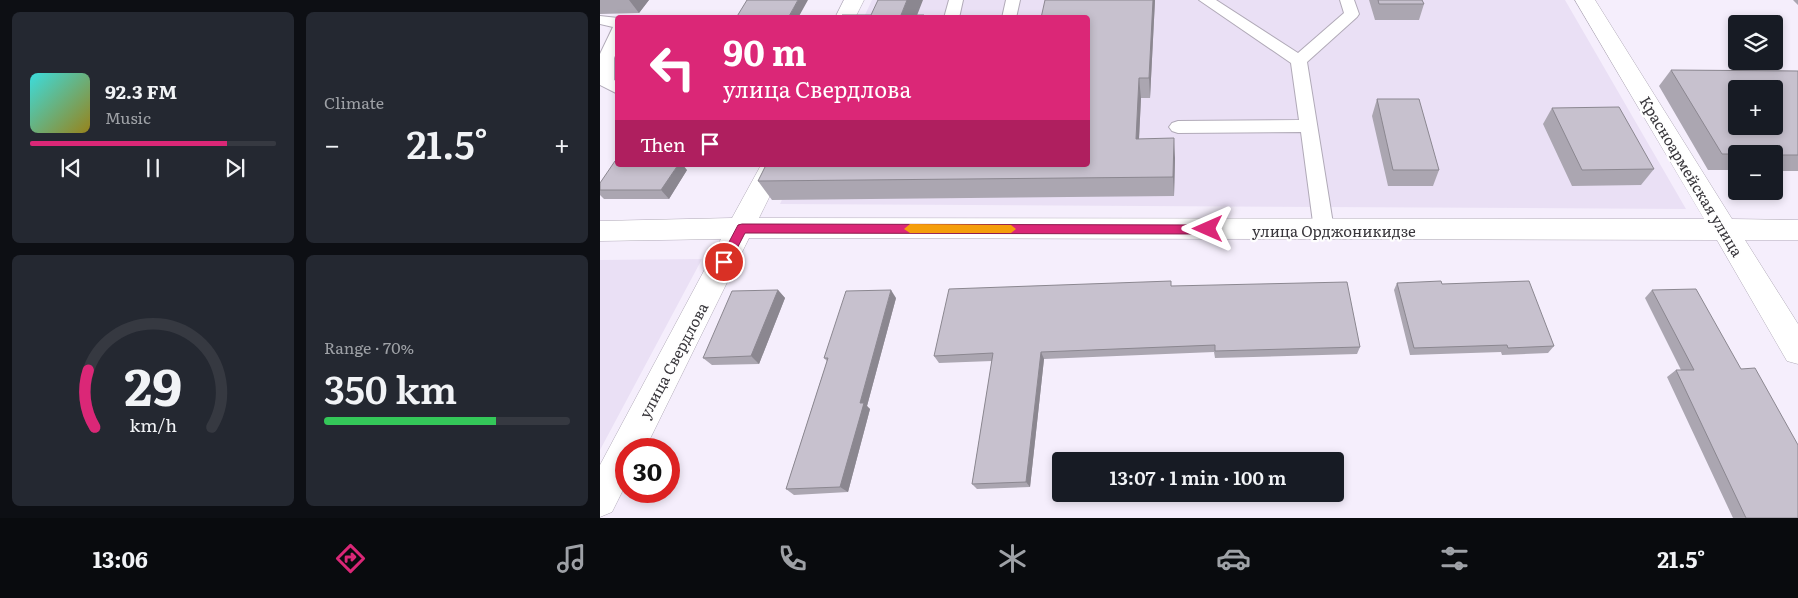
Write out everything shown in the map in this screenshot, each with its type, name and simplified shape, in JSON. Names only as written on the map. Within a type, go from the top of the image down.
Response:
[{"type":"street","points":[[847,15],[854,0]]},
{"type":"street","name":"Красноармейская улица","points":[[1586,0],[1798,351]]},
{"type":"street","name":"улица Свердлова","points":[[632,438],[772,167]]},
{"type":"street","name":"улица Орджоникидзе","points":[[600,231],[742,228],[1798,230]]},
{"type":"street","name":"улица Свердлова","points":[[600,500],[615,471]]},
{"type":"lane","points":[[951,15],[956,0]]},
{"type":"lane","points":[[1010,15],[1013,0]]},
{"type":"lane","points":[[1206,0],[1299,61],[1324,230]]},
{"type":"lane","points":[[1299,61],[1352,14],[1348,0]]},
{"type":"lane","points":[[600,20],[615,23]]},
{"type":"lane","points":[[615,37],[606,58],[606,82],[615,87]]},
{"type":"lane","points":[[1178,127],[1309,126]]},
{"type":"shaded area","points":[[872,0],[1565,0],[1686,209],[780,204],[797,167],[1090,167],[1090,15],[865,15]]},
{"type":"shaded area","points":[[702,259],[600,450],[600,260]]},
{"type":"building","points":[[747,0],[798,0],[790,15],[738,15]]},
{"type":"building","points":[[878,0],[907,0],[901,15],[871,15]]},
{"type":"building","points":[[1045,0],[1153,0],[1149,78],[1139,78],[1136,139],[1174,138],[1173,177],[758,181],[765,167],[1090,167],[1090,15],[1042,15]]},
{"type":"building","points":[[1378,0],[1422,0],[1424,4],[1379,4]]},
{"type":"building","points":[[1671,70],[1798,71],[1798,155],[1783,155],[1783,145],[1728,145],[1728,154],[1722,154]]},
{"type":"building","points":[[1377,99],[1419,99],[1439,170],[1393,170]]},
{"type":"building","points":[[1619,107],[1654,169],[1582,170],[1552,108]]},
{"type":"building","points":[[615,161],[615,167],[677,167],[661,190],[600,190],[600,183]]},
{"type":"building","points":[[1171,281],[1171,286],[1347,282],[1360,347],[1215,351],[1215,345],[1041,352],[1026,482],[972,484],[993,353],[934,356],[949,289]]},
{"type":"building","points":[[1441,281],[1442,284],[1529,281],[1554,346],[1508,348],[1507,345],[1414,348],[1397,283]]},
{"type":"building","points":[[1696,289],[1741,369],[1755,368],[1798,445],[1798,518],[1746,518],[1676,370],[1694,370],[1652,290]]},
{"type":"building","points":[[778,290],[751,356],[703,358],[732,291]]},
{"type":"building","points":[[891,290],[860,403],[864,403],[840,487],[786,489],[828,358],[824,358],[846,291]]},
{"type":"slow traffic","points":[[910,229],[1011,229]]},
{"type":"route","points":[[724,262],[742,228],[1208,229]]}]
